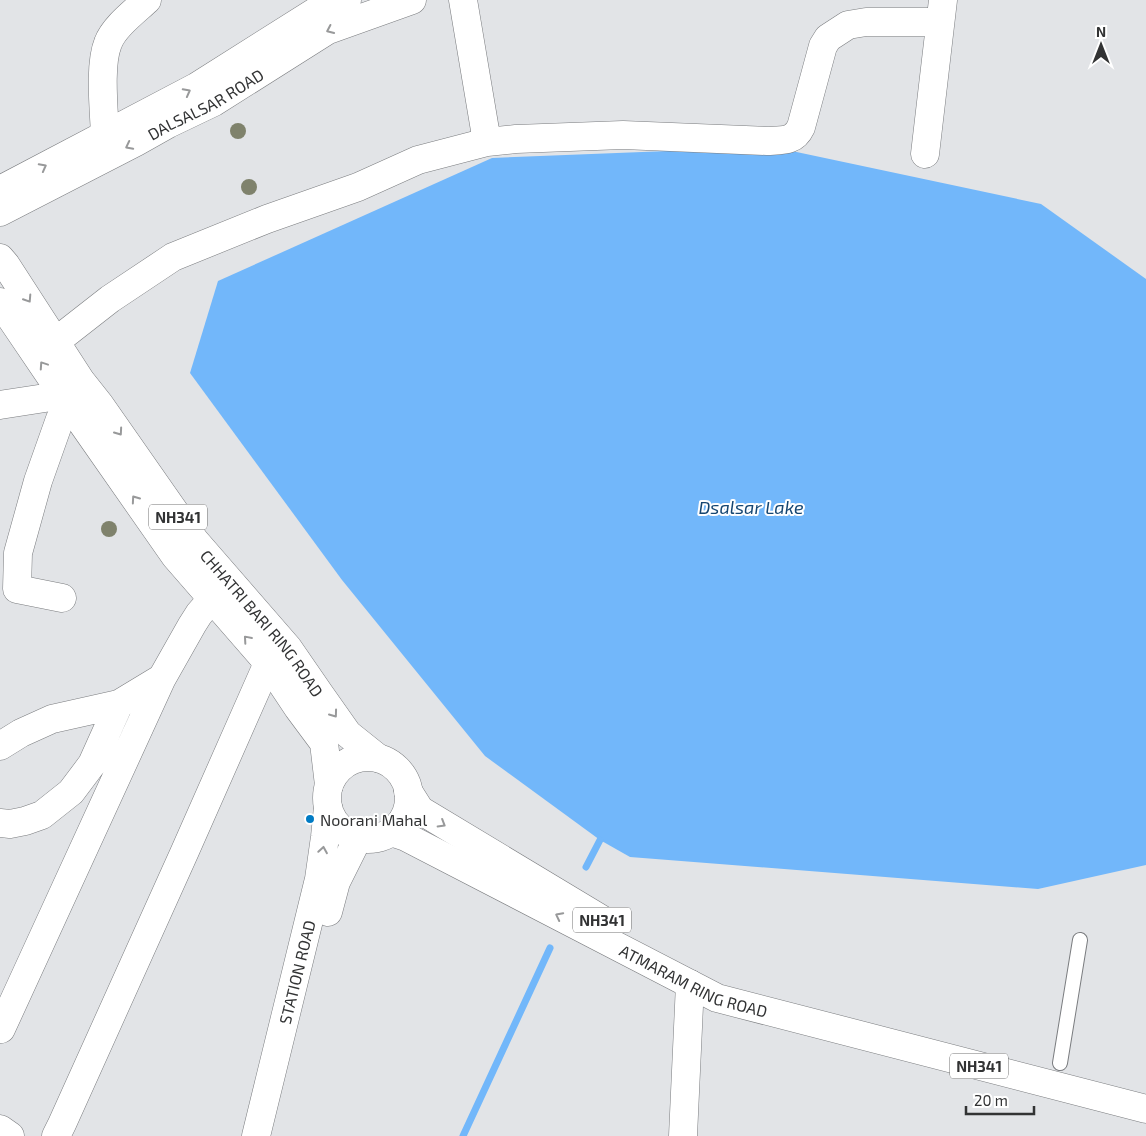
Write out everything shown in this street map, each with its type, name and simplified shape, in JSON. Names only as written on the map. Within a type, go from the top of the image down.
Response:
[{"type":"main road","points":[[105,135],[103,79],[104,59],[108,42],[118,27],[147,0]]},
{"type":"main road","name":"DALSALSAR ROAD","points":[[0,190],[196,87],[318,10],[347,0]]},
{"type":"main road","name":"DALSALSAR ROAD","points":[[0,212],[214,102],[328,30],[373,7],[412,0]]},
{"type":"main road","points":[[463,0],[487,142]]},
{"type":"main road","points":[[55,342],[110,299],[173,257],[267,219],[358,187],[418,160],[487,142],[516,139],[623,135],[767,141],[795,137],[801,127],[823,46],[828,38],[848,26],[942,11],[925,154]]},
{"type":"main road","name":"CHHATRI BARI RING ROAD","points":[[0,258],[81,381],[100,405],[195,541],[288,648],[348,734],[378,758]]},
{"type":"main road","name":"CHHATRI BARI RING ROAD","points":[[0,302],[57,400],[175,556],[268,663],[324,743],[328,796]]},
{"type":"main road","points":[[0,405],[57,400],[60,419],[38,481],[18,553],[17,589],[62,598]]},
{"type":"main road","points":[[0,1029],[162,678],[192,625],[212,599]]},
{"type":"main road","points":[[56,1136],[268,663]]},
{"type":"main road","points":[[0,746],[21,733],[52,719],[119,704],[162,678]]},
{"type":"main road","points":[[0,823],[10,824],[42,815],[71,792],[92,764],[119,704]]},
{"type":"main road","points":[[328,796],[334,774],[342,766],[353,760],[365,757],[378,758]]},
{"type":"main road","name":"NH341","points":[[378,758],[388,762],[398,770],[405,780],[408,791]]},
{"type":"main road","points":[[358,838],[380,837],[391,832],[400,824],[406,814],[409,802],[408,791]]},
{"type":"main road","name":"ATMARAM RING ROAD","points":[[408,791],[420,810],[710,985],[812,1023]]},
{"type":"main road","name":"NH341","points":[[328,796],[332,818],[348,834],[358,838]]},
{"type":"main road","name":"STATION ROAD","points":[[256,1136],[319,879],[326,837],[328,796]]},
{"type":"main road","name":"ATMARAM RING ROAD","points":[[391,832],[406,837],[716,998],[1146,1109]]},
{"type":"main road","name":"STATION ROAD","points":[[274,1136],[303,1010],[336,882],[358,838]]},
{"type":"main road","points":[[683,1136],[690,984]]},
{"type":"main road","points":[[0,1129],[10,1136]]},
{"type":"lane","points":[[1060,1063],[1080,940]]},
{"type":"water","name":"Dsalsar Lake","points":[[773,147],[1041,204],[1146,279],[1146,865],[1038,889],[630,857],[600,840],[485,756],[342,580],[190,373],[218,281],[492,158]]},
{"type":"waterway","points":[[586,867],[600,840]]},
{"type":"waterway","points":[[463,1136],[550,948]]},
{"type":"place","name":"Noorani Mahal","points":[[310,819]]}]
